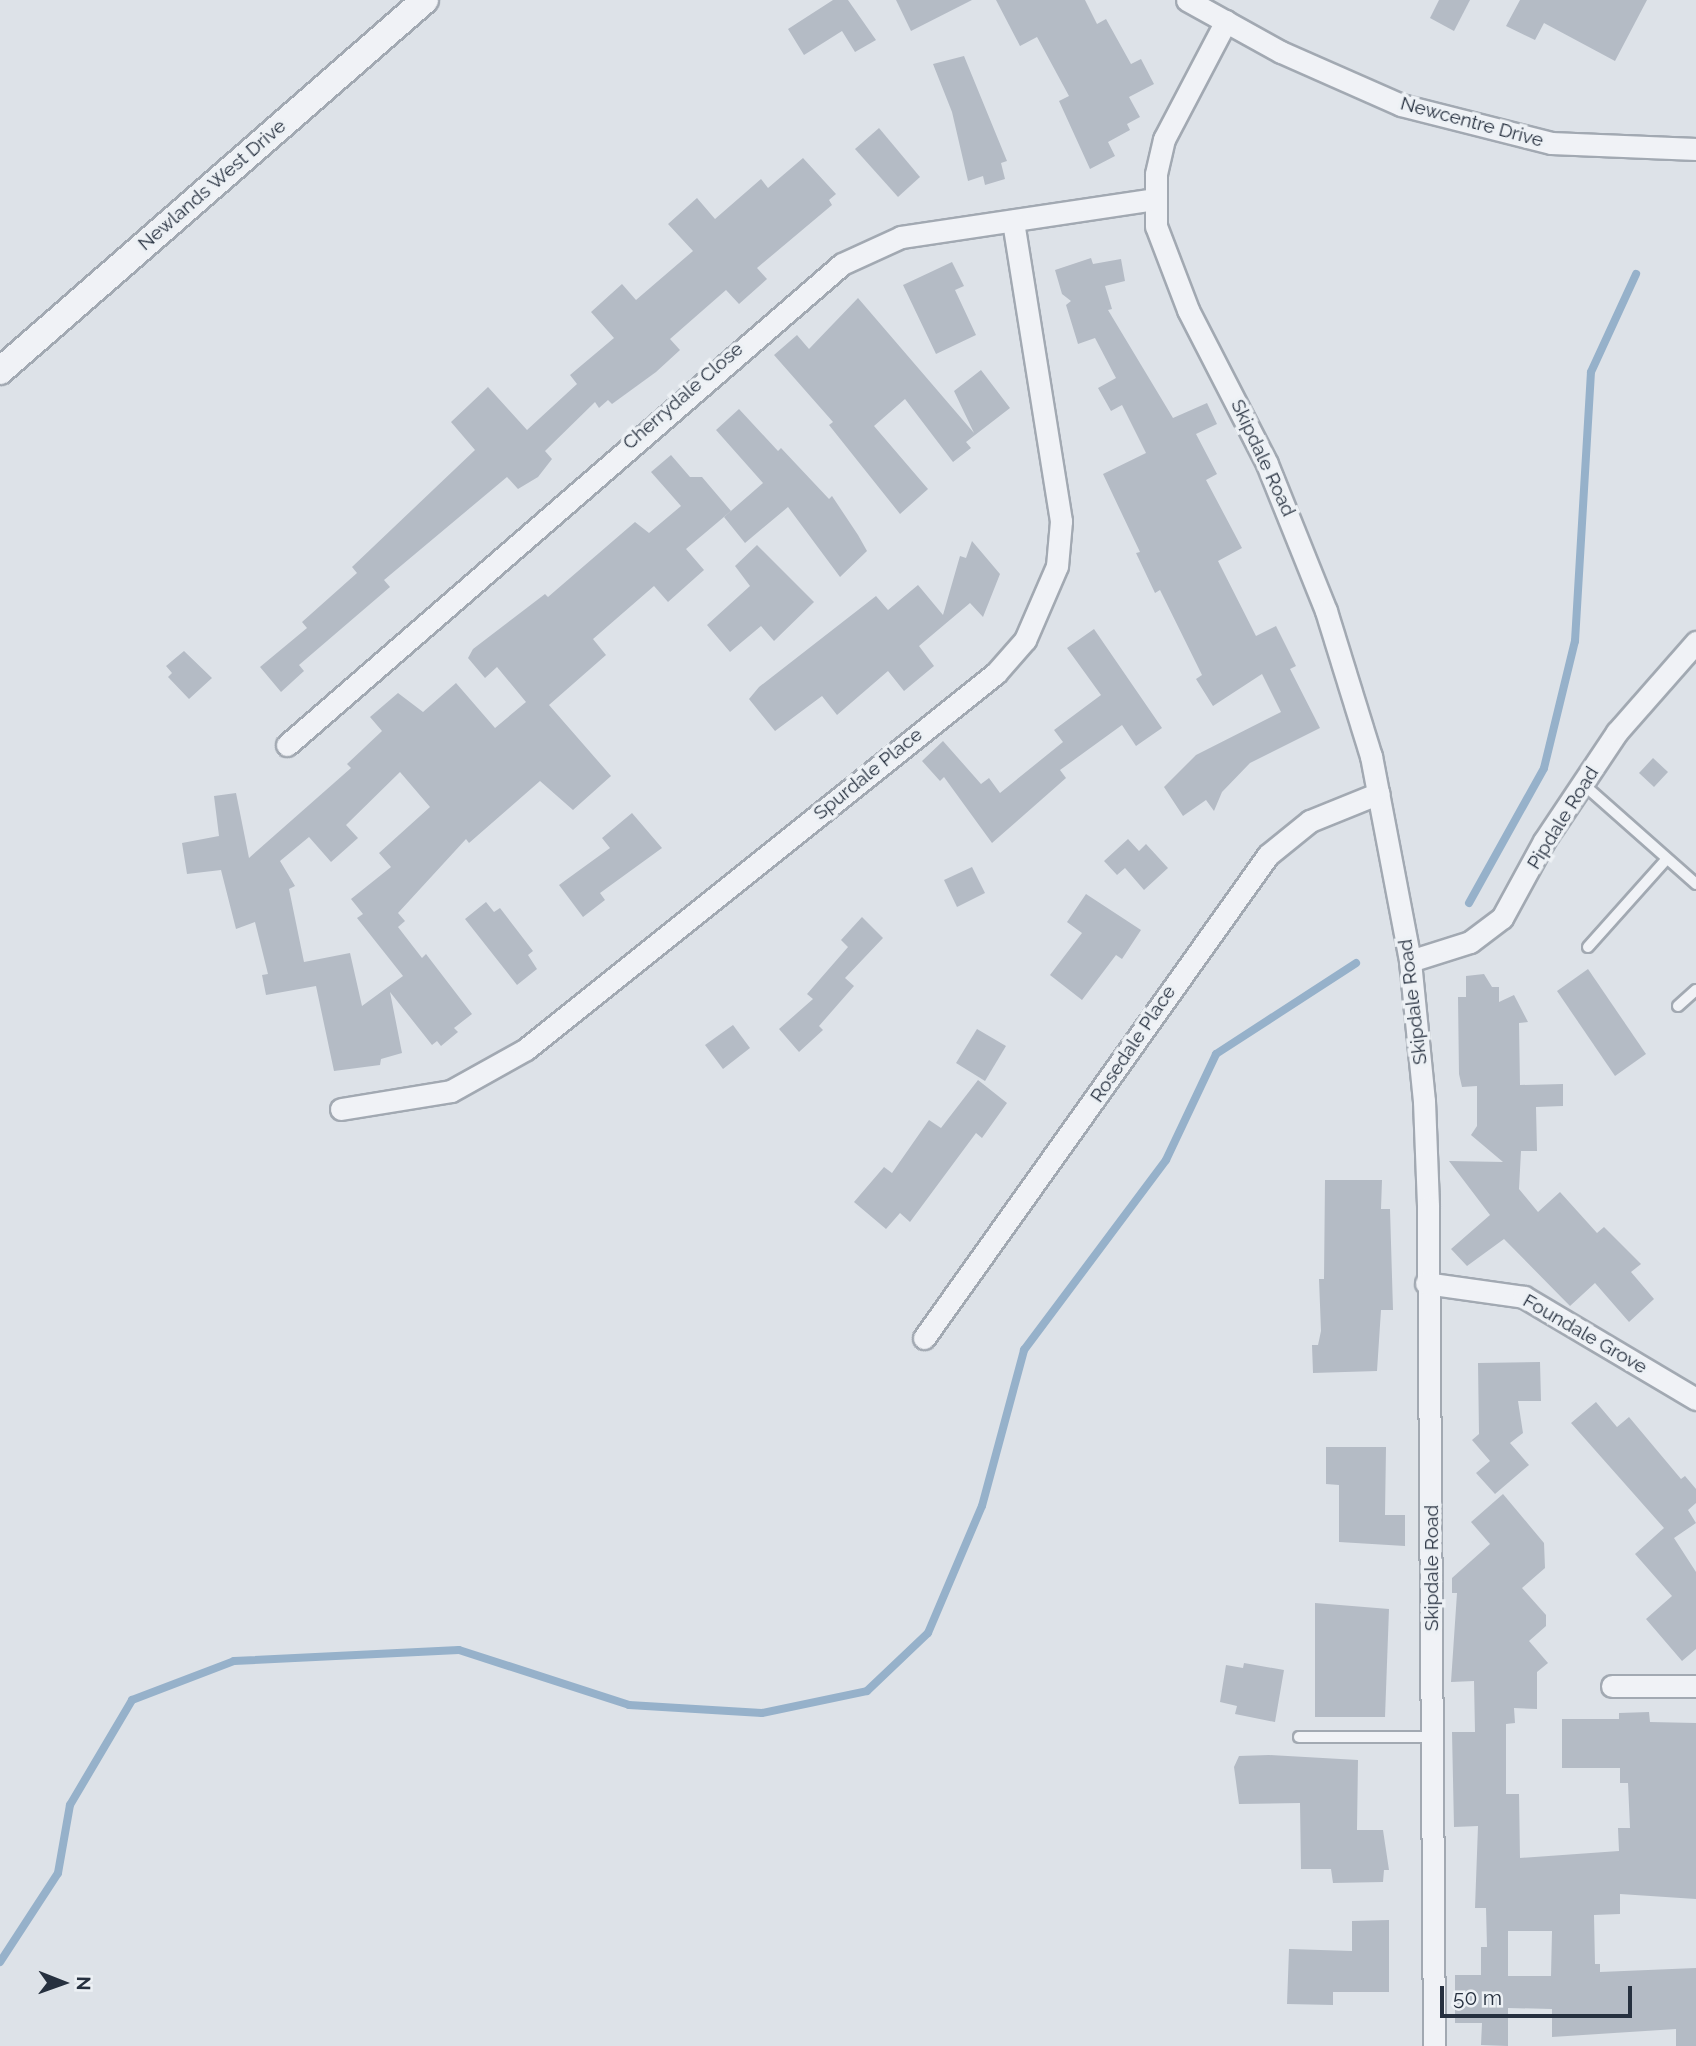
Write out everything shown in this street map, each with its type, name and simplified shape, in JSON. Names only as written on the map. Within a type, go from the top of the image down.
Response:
[{"type":"street","name":"Newlands West Drive","points":[[0,371],[425,0]]},
{"type":"street","name":"Newcentre Drive","points":[[1187,0],[1401,105],[1501,134],[1594,147],[1696,149]]},
{"type":"street","name":"Skipdale Road","points":[[1226,20],[1164,139],[1154,199],[1166,260],[1301,542],[1355,700],[1379,793],[1410,961],[1424,1101],[1433,1737],[1434,2046]]},
{"type":"street","name":"Cherrydale Close","points":[[287,745],[842,264],[901,237],[1154,199]]},
{"type":"street","name":"Spurdale Place","points":[[341,1109],[450,1091],[526,1049],[996,673],[1025,640],[1057,566],[1061,521],[1013,221]]},
{"type":"street","name":"Pipdale Road","points":[[1410,961],[1470,942],[1502,918],[1617,732],[1696,642]]},
{"type":"street","name":"Rosedale Place","points":[[924,1338],[1268,855],[1310,821],[1379,793]]},
{"type":"street","name":"Foundale Grove","points":[[1426,1283],[1524,1297],[1696,1399]]},
{"type":"street","points":[[1612,1686],[1696,1686]]},
{"type":"lane","points":[[1583,784],[1665,861],[1696,884]]},
{"type":"lane","points":[[1588,947],[1665,861]]},
{"type":"lane","points":[[1678,1006],[1696,990]]},
{"type":"lane","points":[[1299,1737],[1433,1737]]},
{"type":"building","points":[[833,0],[848,0],[876,40],[855,52],[842,31],[804,55],[788,29]]},
{"type":"building","points":[[896,0],[972,0],[911,31]]},
{"type":"building","points":[[996,0],[1085,0],[1097,24],[1106,19],[1131,64],[1141,59],[1154,84],[1129,97],[1140,117],[1127,124],[1130,130],[1108,142],[1115,156],[1090,169],[1059,101],[1069,96],[1037,37],[1020,46]]},
{"type":"building","points":[[1439,0],[1470,0],[1454,31],[1430,18]]},
{"type":"building","points":[[1520,0],[1647,0],[1615,61],[1544,23],[1535,40],[1506,26]]},
{"type":"building","points":[[964,56],[1007,161],[1001,163],[1005,179],[985,185],[983,176],[968,181],[952,112],[933,64]]},
{"type":"building","points":[[879,128],[920,177],[898,197],[855,149]]},
{"type":"building","points":[[803,158],[836,194],[829,200],[832,205],[757,268],[767,279],[739,304],[726,290],[670,339],[680,350],[656,372],[612,404],[608,400],[599,408],[595,402],[545,451],[552,459],[538,477],[518,489],[507,477],[384,580],[390,587],[299,665],[304,671],[281,692],[260,667],[307,628],[302,622],[357,573],[352,567],[475,450],[451,422],[488,387],[527,430],[577,384],[570,375],[614,338],[591,312],[622,284],[636,300],[693,251],[668,224],[697,198],[715,219],[761,179],[768,188]]},
{"type":"building","points":[[1091,258],[1093,264],[1121,259],[1125,281],[1105,286],[1112,309],[1108,310],[1173,418],[1207,403],[1217,424],[1196,434],[1217,474],[1206,480],[1242,548],[1218,561],[1256,636],[1276,626],[1296,666],[1290,669],[1320,728],[1250,763],[1222,792],[1214,811],[1206,800],[1183,816],[1164,787],[1196,755],[1281,712],[1262,674],[1213,706],[1196,679],[1202,675],[1160,590],[1155,593],[1136,553],[1140,552],[1103,474],[1146,453],[1122,405],[1111,411],[1098,388],[1116,378],[1095,338],[1078,344],[1066,305],[1071,301],[1062,294],[1055,270]]},
{"type":"building","points":[[952,262],[964,286],[955,290],[976,335],[936,354],[903,285]]},
{"type":"building","points":[[858,298],[974,433],[954,391],[981,370],[1010,408],[966,442],[971,448],[953,462],[905,399],[874,426],[928,489],[900,514],[829,425],[833,422],[774,355],[797,335],[809,349]]},
{"type":"building","points":[[739,409],[778,451],[781,448],[829,499],[832,496],[858,535],[867,551],[840,577],[788,507],[745,543],[724,517],[763,483],[716,430]]},
{"type":"building","points":[[671,455],[690,477],[702,477],[731,511],[686,549],[704,570],[668,602],[654,586],[593,639],[606,655],[549,705],[611,776],[573,810],[540,781],[469,843],[466,839],[398,913],[405,921],[398,927],[422,958],[426,954],[472,1014],[454,1028],[458,1032],[441,1046],[437,1041],[432,1045],[390,992],[402,1053],[381,1059],[380,1065],[334,1071],[316,986],[266,995],[262,975],[268,974],[255,922],[236,929],[221,870],[187,874],[182,843],[219,836],[214,796],[236,793],[249,858],[351,768],[347,764],[382,731],[370,717],[398,693],[423,712],[456,683],[495,728],[526,702],[497,667],[485,678],[468,658],[473,649],[545,594],[548,597],[635,522],[649,533],[681,506],[651,472]],"holes":[[[400,772],[430,807],[379,853],[391,867],[351,899],[363,914],[357,918],[403,976],[362,1006],[350,953],[304,962],[289,889],[295,886],[280,861],[309,837],[331,862],[358,838],[346,825]]]},
{"type":"building","points":[[972,541],[1000,574],[983,617],[970,603],[919,646],[934,666],[904,691],[888,671],[837,715],[822,696],[775,731],[749,699],[759,687],[876,596],[888,610],[918,585],[943,615],[960,556],[966,558]]},
{"type":"building","points":[[757,545],[814,602],[774,641],[761,626],[730,652],[707,625],[750,586],[735,566]]},
{"type":"building","points":[[1094,629],[1162,728],[1136,746],[1122,725],[1060,770],[1066,778],[992,843],[944,777],[940,781],[922,761],[943,741],[981,784],[989,778],[1000,793],[1063,742],[1054,730],[1101,695],[1067,648]]},
{"type":"building","points":[[184,651],[212,678],[189,699],[168,677],[172,673],[166,666]]},
{"type":"building","points":[[1653,758],[1668,772],[1654,787],[1639,773]]},
{"type":"building","points":[[632,813],[662,848],[600,893],[605,900],[583,917],[559,885],[610,848],[602,838]]},
{"type":"building","points":[[1128,839],[1139,851],[1146,844],[1168,868],[1144,890],[1125,868],[1117,875],[1104,861]]},
{"type":"building","points":[[972,867],[985,893],[957,907],[944,880]]},
{"type":"building","points":[[1086,894],[1141,930],[1122,959],[1116,955],[1082,1000],[1050,975],[1082,933],[1067,922]]},
{"type":"building","points":[[486,902],[494,912],[500,908],[533,951],[528,955],[537,969],[517,985],[465,919]]},
{"type":"building","points":[[862,917],[883,938],[845,978],[854,986],[819,1026],[823,1030],[799,1052],[779,1029],[813,999],[807,994],[848,947],[841,940]]},
{"type":"building","points":[[1588,969],[1646,1054],[1615,1076],[1557,991]]},
{"type":"building","points":[[1484,974],[1492,987],[1499,987],[1499,1002],[1514,995],[1528,1022],[1519,1023],[1520,1085],[1563,1084],[1563,1106],[1536,1107],[1537,1151],[1521,1151],[1519,1189],[1538,1212],[1560,1192],[1597,1233],[1604,1227],[1641,1264],[1631,1272],[1654,1299],[1629,1322],[1595,1283],[1570,1306],[1504,1239],[1467,1266],[1451,1249],[1490,1215],[1449,1161],[1503,1162],[1471,1135],[1477,1126],[1477,1086],[1462,1087],[1459,1074],[1458,997],[1466,997],[1466,976]]},
{"type":"building","points":[[733,1025],[750,1048],[723,1069],[705,1045]]},
{"type":"building","points":[[977,1029],[1006,1046],[985,1081],[956,1063]]},
{"type":"building","points":[[978,1080],[1007,1103],[982,1138],[976,1133],[910,1222],[900,1213],[886,1229],[854,1202],[884,1167],[892,1173],[929,1120],[941,1128]]},
{"type":"building","points":[[1325,1180],[1382,1180],[1381,1209],[1390,1209],[1393,1310],[1381,1310],[1377,1371],[1313,1373],[1312,1345],[1318,1345],[1321,1331],[1319,1279],[1324,1279]]},
{"type":"building","points":[[1540,1362],[1541,1401],[1518,1401],[1523,1433],[1510,1443],[1529,1465],[1495,1494],[1476,1473],[1490,1461],[1472,1440],[1479,1434],[1478,1363]]},
{"type":"building","points":[[1596,1402],[1617,1427],[1629,1417],[1681,1479],[1685,1476],[1696,1489],[1696,1503],[1688,1510],[1696,1523],[1674,1538],[1696,1572],[1696,1649],[1682,1661],[1646,1619],[1672,1596],[1635,1554],[1664,1528],[1571,1423]]},
{"type":"building","points":[[1326,1447],[1386,1447],[1385,1515],[1405,1515],[1405,1546],[1339,1542],[1339,1485],[1326,1484]]},
{"type":"building","points":[[1503,1494],[1544,1543],[1545,1568],[1522,1588],[1546,1615],[1546,1626],[1529,1641],[1548,1663],[1537,1672],[1537,1709],[1514,1708],[1515,1723],[1506,1724],[1506,1794],[1519,1794],[1520,1858],[1619,1851],[1618,1828],[1630,1828],[1628,1783],[1620,1783],[1620,1768],[1562,1768],[1562,1719],[1619,1719],[1619,1713],[1649,1712],[1650,1722],[1696,1723],[1696,1899],[1620,1894],[1620,1914],[1594,1915],[1595,1964],[1600,1964],[1600,1972],[1696,1968],[1696,2046],[1676,2046],[1676,2029],[1552,2037],[1552,2009],[1508,2008],[1508,2046],[1481,2045],[1482,2023],[1455,2023],[1455,1975],[1481,1975],[1481,1947],[1487,1947],[1486,1908],[1475,1908],[1478,1826],[1454,1827],[1452,1732],[1475,1732],[1474,1681],[1451,1682],[1457,1593],[1452,1593],[1452,1578],[1490,1544],[1471,1522]],"holes":[[[1508,1931],[1552,1931],[1551,1976],[1508,1976]]]},
{"type":"building","points":[[1315,1603],[1389,1609],[1385,1717],[1315,1717]]},
{"type":"building","points":[[1244,1663],[1284,1670],[1275,1722],[1235,1714],[1237,1706],[1220,1702],[1226,1665],[1243,1668]]},
{"type":"building","points":[[1239,1756],[1358,1760],[1357,1830],[1383,1830],[1389,1870],[1384,1870],[1383,1882],[1333,1883],[1331,1869],[1301,1869],[1300,1803],[1239,1804],[1234,1767]]},
{"type":"building","points":[[1389,1920],[1389,1992],[1333,1992],[1333,2005],[1287,2004],[1289,1949],[1352,1951],[1352,1921]]},
{"type":"waterway","points":[[1469,903],[1544,768],[1575,641],[1591,372],[1636,274]]},
{"type":"waterway","points":[[0,1962],[58,1873],[70,1805],[132,1700],[234,1661],[459,1650],[629,1705],[762,1713],[867,1691],[928,1633],[982,1506],[1024,1350],[1166,1160],[1216,1054],[1356,963]]}]
